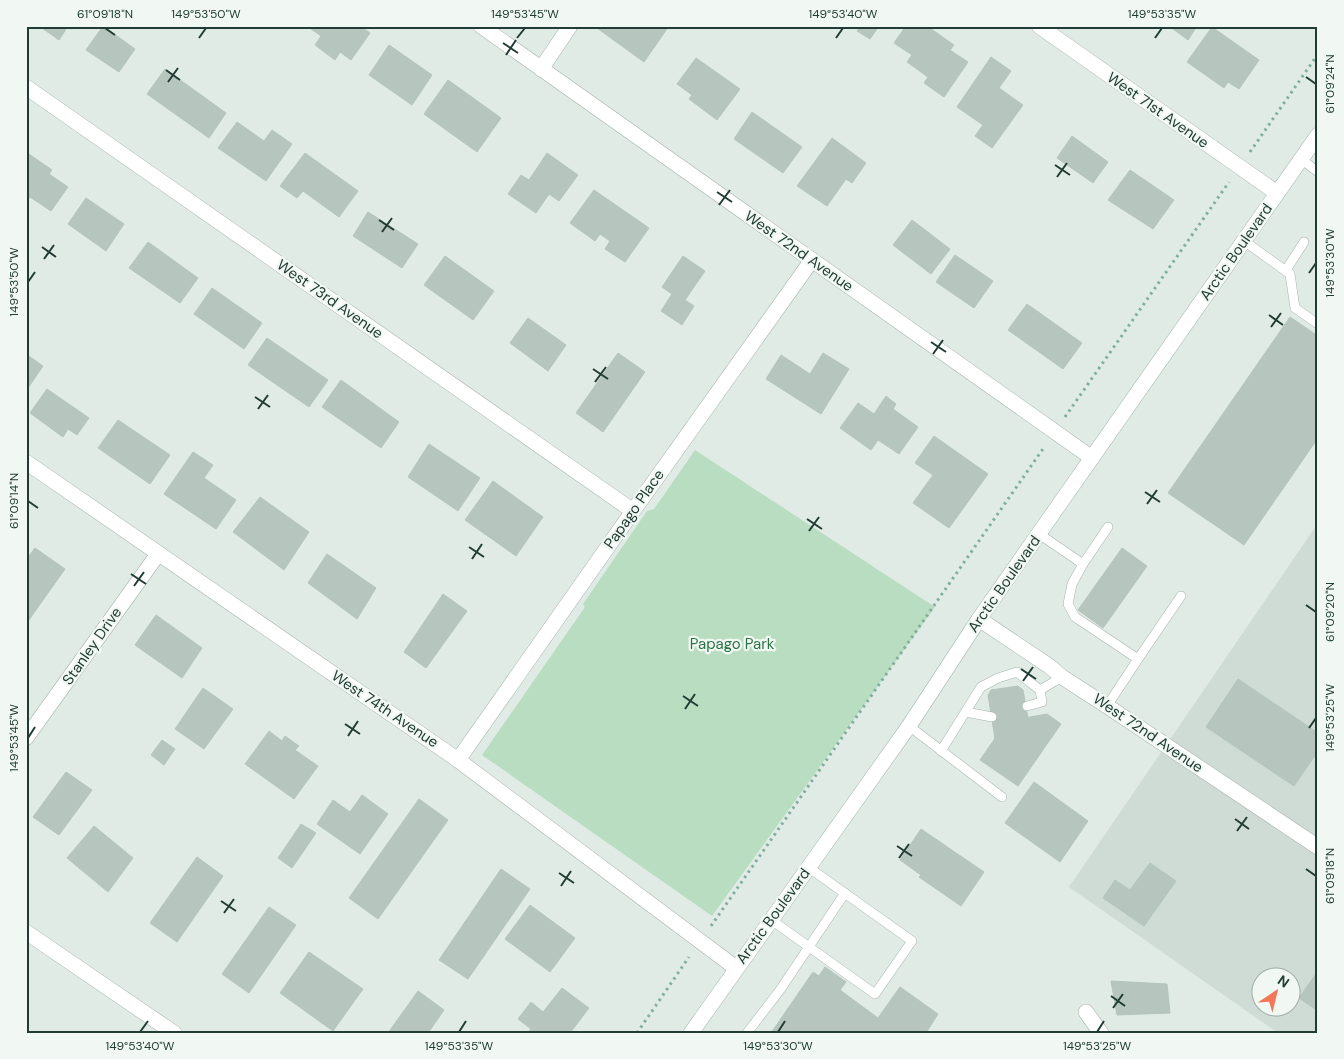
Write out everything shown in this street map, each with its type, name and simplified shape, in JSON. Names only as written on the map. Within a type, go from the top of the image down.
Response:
[{"type":"street","name":"West 72nd Avenue","points":[[481,26],[1092,458]]},
{"type":"street","points":[[541,68],[570,26]]},
{"type":"street","name":"West 71st Avenue","points":[[1039,26],[1277,193]]},
{"type":"street","name":"West 73rd Avenue","points":[[26,87],[633,511]]},
{"type":"street","name":"Arctic Boulevard","points":[[690,1033],[909,726],[979,619],[1318,135]]},
{"type":"street","name":"Papago Place","points":[[458,760],[812,260]]},
{"type":"street","name":"West 74th Avenue","points":[[26,462],[458,760],[736,968]]},
{"type":"street","name":"Stanley Drive","points":[[26,738],[158,554]]},
{"type":"street","name":"West 72nd Avenue","points":[[979,619],[1049,666],[1062,677],[1318,847]]},
{"type":"street","points":[[26,932],[174,1033]]},
{"type":"street","points":[[1086,1012],[1101,1033]]},
{"type":"lane","points":[[1301,159],[1318,172]]},
{"type":"lane","points":[[1244,241],[1290,274],[1295,308],[1318,324]]},
{"type":"lane","points":[[1286,270],[1304,242]]},
{"type":"lane","points":[[1108,527],[1082,564],[1072,584],[1068,604],[1075,617],[1138,659]]},
{"type":"lane","points":[[1039,534],[1082,564]]},
{"type":"lane","points":[[1107,706],[1181,596]]},
{"type":"lane","points":[[941,751],[981,687],[998,678],[1017,672],[1040,690],[1042,702],[1027,706]]},
{"type":"lane","points":[[1040,690],[1062,677]]},
{"type":"lane","points":[[966,712],[992,717]]},
{"type":"lane","points":[[909,726],[1002,797]]},
{"type":"lane","points":[[770,920],[875,994],[912,941],[808,867]]},
{"type":"lane","points":[[748,1033],[780,990],[845,893]]},
{"type":"path","points":[[637,1033],[1318,54]]},
{"type":"shaded area","points":[[1318,523],[1318,1033],[1278,1033],[1254,1016],[1302,1016],[1302,966],[1252,966],[1252,1015],[1069,887]]},
{"type":"green space","name":"Papago Park","points":[[695,450],[935,607],[712,916],[482,755],[585,607],[583,604],[647,511],[654,509]]},
{"type":"building","points":[[39,26],[68,26],[59,40]]},
{"type":"building","points":[[103,26],[135,49],[119,72],[86,50]]},
{"type":"building","points":[[307,26],[360,26],[370,33],[351,60],[340,52],[335,60],[315,45],[321,36]]},
{"type":"building","points":[[598,26],[669,26],[644,62],[597,28]]},
{"type":"building","points":[[861,26],[879,26],[870,39],[857,31]]},
{"type":"building","points":[[906,26],[927,26],[954,45],[950,50],[968,62],[944,97],[924,83],[928,77],[907,62],[912,55],[894,43]]},
{"type":"building","points":[[1169,26],[1197,26],[1188,40]]},
{"type":"building","points":[[1212,27],[1259,60],[1239,89],[1228,82],[1224,88],[1187,62]]},
{"type":"building","points":[[389,45],[432,75],[412,105],[369,75]]},
{"type":"building","points":[[991,57],[1011,71],[999,88],[1023,105],[992,148],[975,136],[983,125],[957,107]]},
{"type":"building","points":[[696,58],[740,89],[717,120],[689,99],[692,95],[677,84]]},
{"type":"building","points":[[165,69],[226,113],[209,138],[147,94]]},
{"type":"building","points":[[448,80],[501,118],[477,152],[424,114]]},
{"type":"building","points":[[752,112],[802,147],[783,173],[734,139]]},
{"type":"building","points":[[237,122],[264,141],[272,130],[292,144],[266,181],[218,148]]},
{"type":"building","points":[[1072,136],[1108,162],[1093,183],[1057,158]]},
{"type":"building","points":[[832,138],[866,163],[852,183],[846,179],[827,206],[797,186]]},
{"type":"building","points":[[26,152],[52,170],[49,174],[68,187],[51,211],[30,197],[26,202]]},
{"type":"building","points":[[305,153],[358,191],[339,217],[303,191],[297,198],[280,186]]},
{"type":"building","points":[[547,153],[578,175],[559,201],[549,194],[536,213],[508,194],[521,175],[529,180]]},
{"type":"building","points":[[1130,170],[1174,200],[1153,229],[1108,200]]},
{"type":"building","points":[[594,190],[649,228],[625,262],[605,249],[610,241],[600,234],[595,241],[570,223]]},
{"type":"building","points":[[86,198],[124,224],[106,251],[68,224]]},
{"type":"building","points":[[368,212],[418,244],[402,268],[353,236]]},
{"type":"building","points":[[912,220],[950,249],[931,274],[893,245]]},
{"type":"building","points":[[148,242],[198,278],[180,303],[129,268]]},
{"type":"building","points":[[955,255],[993,281],[974,308],[936,282]]},
{"type":"building","points":[[445,256],[494,291],[473,320],[424,285]]},
{"type":"building","points":[[683,256],[705,271],[685,300],[694,306],[682,325],[661,311],[672,294],[662,287]]},
{"type":"building","points":[[212,288],[262,323],[244,349],[194,314]]},
{"type":"building","points":[[1027,304],[1082,343],[1063,369],[1008,330]]},
{"type":"building","points":[[1290,317],[1318,336],[1318,438],[1244,545],[1168,493]]},
{"type":"building","points":[[528,318],[566,345],[548,371],[510,343]]},
{"type":"building","points":[[267,338],[328,380],[309,407],[248,365]]},
{"type":"building","points":[[618,353],[645,372],[603,432],[576,413]]},
{"type":"building","points":[[823,353],[849,369],[821,414],[766,379],[781,355],[810,374]]},
{"type":"building","points":[[26,354],[43,366],[26,391]]},
{"type":"building","points":[[341,380],[399,422],[381,448],[322,407]]},
{"type":"building","points":[[47,389],[89,418],[77,435],[68,429],[63,437],[30,413]]},
{"type":"building","points":[[886,396],[896,404],[893,409],[918,427],[899,454],[878,440],[871,450],[840,428],[858,403],[874,414]]},
{"type":"building","points":[[118,420],[170,455],[150,484],[98,448]]},
{"type":"building","points":[[934,436],[988,474],[949,528],[913,503],[933,475],[915,463]]},
{"type":"building","points":[[429,444],[480,478],[458,511],[408,477]]},
{"type":"building","points":[[193,452],[213,465],[204,478],[236,500],[216,529],[164,494]]},
{"type":"building","points":[[493,481],[543,517],[516,556],[465,520]]},
{"type":"building","points":[[260,497],[309,532],[284,570],[233,532]]},
{"type":"building","points":[[35,548],[65,569],[26,624],[26,560]]},
{"type":"building","points":[[1122,548],[1147,566],[1103,628],[1078,610]]},
{"type":"building","points":[[327,554],[376,588],[357,619],[308,583]]},
{"type":"building","points":[[443,594],[467,611],[426,668],[404,652]]},
{"type":"building","points":[[156,615],[202,648],[182,678],[135,645]]},
{"type":"building","points":[[1238,679],[1318,733],[1318,751],[1294,786],[1206,727]]},
{"type":"building","points":[[1018,686],[1023,690],[1030,729],[1003,733],[1004,738],[995,739],[988,695],[991,690]]},
{"type":"building","points":[[203,688],[233,709],[204,749],[175,729]]},
{"type":"building","points":[[1047,714],[1061,724],[1018,786],[980,760],[1007,721]]},
{"type":"building","points":[[269,731],[282,741],[285,736],[299,746],[295,750],[318,766],[294,799],[245,764]]},
{"type":"building","points":[[162,740],[175,749],[164,765],[151,755]]},
{"type":"building","points":[[66,772],[92,790],[59,835],[33,817]]},
{"type":"building","points":[[1034,782],[1088,821],[1060,862],[1005,823]]},
{"type":"building","points":[[362,795],[388,814],[360,854],[317,824],[333,800],[350,812]]},
{"type":"building","points":[[419,799],[448,820],[378,919],[349,898]]},
{"type":"building","points":[[301,824],[316,833],[292,868],[278,858]]},
{"type":"building","points":[[94,826],[133,858],[108,892],[67,858]]},
{"type":"building","points":[[921,829],[984,872],[961,906],[919,877],[921,875],[900,860]]},
{"type":"building","points":[[197,857],[223,876],[177,942],[150,923]]},
{"type":"building","points":[[1150,863],[1176,881],[1144,926],[1103,898],[1115,880],[1130,890]]},
{"type":"building","points":[[501,869],[530,889],[468,979],[439,960]]},
{"type":"building","points":[[530,905],[575,938],[550,972],[505,939]]},
{"type":"building","points":[[269,907],[296,925],[249,993],[222,974]]},
{"type":"building","points":[[309,952],[363,989],[333,1031],[280,993]]},
{"type":"building","points":[[825,967],[846,982],[840,990],[878,1018],[900,987],[938,1014],[926,1033],[771,1033],[813,972],[819,976]]},
{"type":"building","points":[[1318,971],[1318,1011],[1302,1000],[1302,994]]},
{"type":"building","points":[[1111,981],[1167,984],[1170,1013],[1117,1015]]},
{"type":"building","points":[[562,988],[589,1008],[570,1033],[527,1033],[531,1029],[518,1019],[531,1002],[543,1012]]},
{"type":"building","points":[[418,991],[444,1010],[428,1033],[388,1033]]}]
